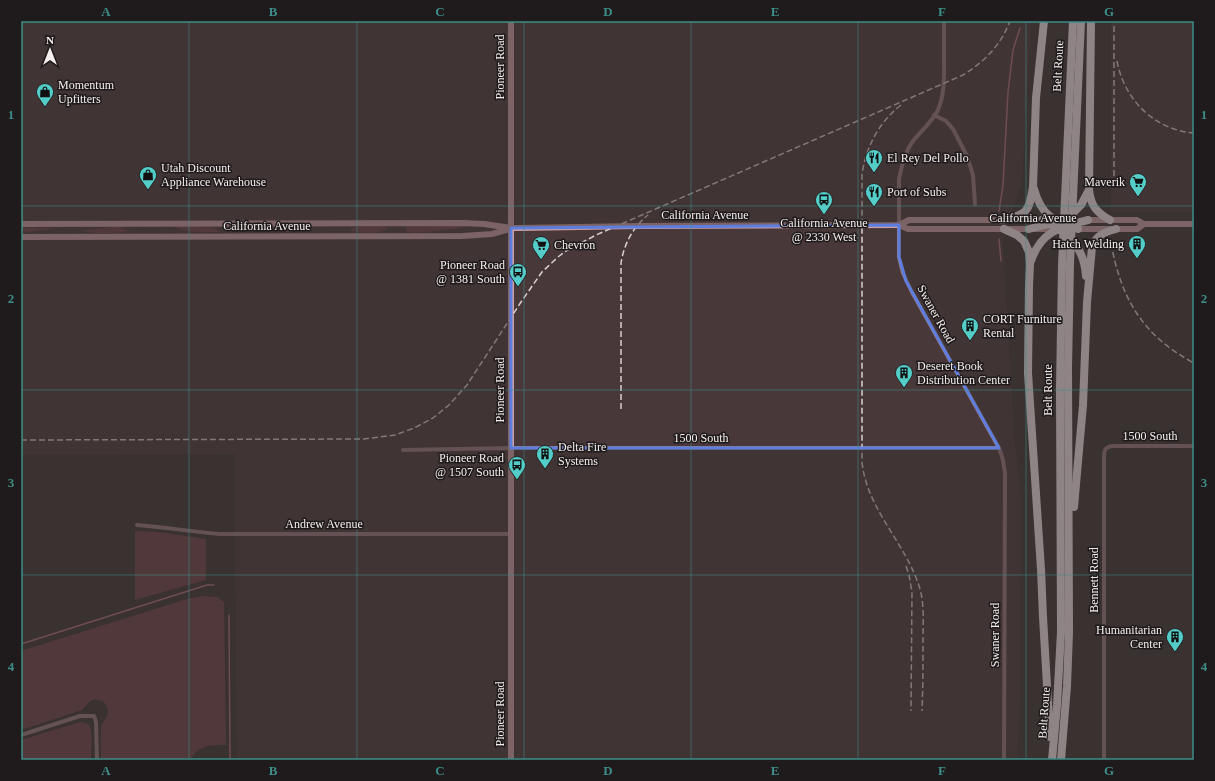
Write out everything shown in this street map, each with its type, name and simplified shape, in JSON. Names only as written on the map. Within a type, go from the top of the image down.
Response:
[{"type":"highway","points":[[1044,21],[1036,94],[1033,186],[1029,205],[1025,212],[1003,225],[1024,241],[1029,252],[1028,372],[1052,760]]},
{"type":"highway","name":"Belt Route","points":[[1052,760],[1061,632],[1060,388],[1069,191],[1073,21]]},
{"type":"highway","name":"Belt Route","points":[[1069,191],[1081,21]]},
{"type":"highway","points":[[1090,21],[1089,190],[1091,201],[1095,209],[1110,220]]},
{"type":"highway","points":[[1033,186],[1041,206],[1073,240],[1082,256],[1085,269],[1087,302]]},
{"type":"highway","points":[[1030,264],[1042,239],[1054,231],[1056,223],[1070,216],[1077,210],[1084,201],[1089,190]]},
{"type":"highway","points":[[1029,229],[1056,223],[1088,220]]},
{"type":"highway","points":[[1056,223],[1078,229]]},
{"type":"highway","points":[[1070,550],[1083,405],[1087,302],[1091,252],[1093,243],[1100,235],[1116,228]]},
{"type":"highway","name":"Belt Route","points":[[1061,760],[1069,632],[1070,550],[1066,264]]},
{"type":"main road","name":"Pioneer Road","points":[[511,21],[511,760]]},
{"type":"main road","name":"California Avenue","points":[[21,224],[474,223],[511,228],[899,225],[909,220],[1003,225],[1056,223]]},
{"type":"main road","name":"California Avenue","points":[[1088,220],[1137,220],[1144,224],[1194,224]]},
{"type":"main road","points":[[229,237],[230,223]]},
{"type":"main road","points":[[312,223],[313,236]]},
{"type":"main road","points":[[340,223],[340,236]]},
{"type":"main road","points":[[393,223],[393,236]]},
{"type":"main road","points":[[64,224],[65,237]]},
{"type":"main road","points":[[152,224],[153,237]]},
{"type":"main road","name":"California Avenue","points":[[1078,229],[1137,228],[1144,224]]},
{"type":"main road","name":"California Avenue","points":[[1003,225],[1029,229]]},
{"type":"main road","name":"California Avenue","points":[[21,237],[473,236],[492,234],[511,228]]},
{"type":"street","name":"Swaner Road","points":[[944,21],[943,91],[940,102],[934,116],[912,143],[901,167],[899,178],[900,257],[906,281],[999,448],[1003,460],[1005,474],[1004,760]]},
{"type":"street","points":[[934,116],[946,121],[953,129],[967,156],[973,176],[975,204]]},
{"type":"street","name":"1500 South","points":[[1106,448],[1113,446],[1194,446]]},
{"type":"street","name":"1500 South","points":[[403,450],[511,448],[999,448]]},
{"type":"street","name":"Bennett Road","points":[[1104,760],[1104,459],[1106,448]]},
{"type":"street","name":"Andrew Avenue","points":[[138,525],[220,534],[511,534]]},
{"type":"street","points":[[21,735],[80,716],[94,716],[96,722],[97,760]]},
{"type":"highlighted area","points":[[899,225],[899,257],[906,281],[999,448],[511,448],[511,228]]},
{"type":"shaded area","points":[[21,21],[1031,21],[1022,181],[1003,240],[1014,434],[1021,496],[1020,699],[1017,760],[237,760],[234,454],[21,455]]},
{"type":"shaded area","points":[[1111,21],[1194,21],[1194,212],[1111,212]]},
{"type":"shaded area","points":[[117,226],[128,231],[116,233],[94,233],[82,231]]},
{"type":"shaded area","points":[[170,226],[211,227],[221,232],[192,232]]},
{"type":"shaded area","points":[[275,226],[289,227],[289,232],[239,231]]},
{"type":"shaded area","points":[[361,226],[383,226],[388,229],[369,233],[350,230]]},
{"type":"shaded area","points":[[406,226],[462,226],[463,228],[415,233],[406,232]]},
{"type":"shaded area","points":[[21,228],[56,228],[21,233]]},
{"type":"shaded area","points":[[135,531],[158,532],[206,539],[206,580],[135,600]]},
{"type":"shaded area","points":[[204,596],[217,597],[224,602],[226,745],[206,746],[198,751],[190,760],[101,760],[101,726],[108,714],[108,709],[104,702],[99,700],[89,702],[82,710],[21,730],[21,651],[187,599]]},
{"type":"shaded area","points":[[80,722],[87,723],[90,728],[91,760],[21,760],[21,740]]},
{"type":"waterway","points":[[999,211],[1003,185],[1008,92],[1013,50],[1020,28]]},
{"type":"waterway","points":[[999,239],[1001,261]]},
{"type":"waterway","points":[[21,644],[207,585],[214,585]]},
{"type":"waterway","points":[[229,615],[230,760]]},
{"type":"railway","points":[[21,440],[364,439],[395,435],[414,428],[433,418],[449,405],[467,385],[542,272],[566,251],[596,235],[963,75],[985,59],[1002,38],[1010,21]]},
{"type":"railway","points":[[1114,26],[1114,182]]},
{"type":"railway","points":[[1117,61],[1126,88],[1143,110],[1166,126],[1179,131],[1194,133]]},
{"type":"railway","points":[[901,105],[880,127],[870,145],[862,174],[862,462],[865,479],[871,495],[878,510],[904,553],[918,583],[922,597],[922,711]]},
{"type":"railway","points":[[621,409],[621,263],[624,249],[630,236],[648,215]]},
{"type":"railway","points":[[1111,243],[1121,282],[1137,314],[1161,341],[1194,363]]},
{"type":"railway","points":[[906,566],[912,592],[911,711]]},
{"type":"place","name":"Momentum Upfitters","points":[[45,107]]},
{"type":"place","name":"El Rey Del Pollo","points":[[874,173]]},
{"type":"place","name":"Utah Discount Appliance Warehouse","points":[[148,190]]},
{"type":"place","name":"Maverik","points":[[1138,197]]},
{"type":"place","name":"Port of Subs","points":[[874,207]]},
{"type":"place","name":"California Avenue @ 2330 West","points":[[824,215]]},
{"type":"place","name":"Hatch Welding","points":[[1137,259]]},
{"type":"place","name":"Chevron","points":[[541,260]]},
{"type":"place","name":"Pioneer Road @ 1381 South","points":[[518,287]]},
{"type":"place","name":"CORT Furniture Rental","points":[[970,341]]},
{"type":"place","name":"Deseret Book Distribution Center","points":[[904,388]]},
{"type":"place","name":"Delta Fire Systems","points":[[545,469]]},
{"type":"place","name":"Pioneer Road @ 1507 South","points":[[517,480]]},
{"type":"place","name":"Humanitarian Center","points":[[1175,652]]}]
